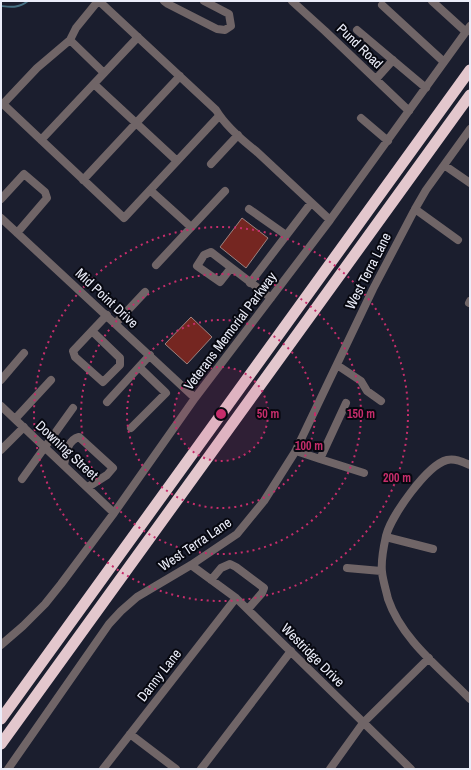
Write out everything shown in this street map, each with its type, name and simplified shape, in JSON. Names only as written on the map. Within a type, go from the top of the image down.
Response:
[{"type":"highway","points":[[1,719],[470,70]]},
{"type":"highway","points":[[1,744],[470,95]]},
{"type":"street","points":[[219,116],[124,218],[3,104],[37,68],[70,40],[76,28],[99,1],[216,110],[219,116],[238,135],[330,220]]},
{"type":"street","points":[[164,1],[173,7],[217,28],[225,30],[231,26],[229,14],[204,1]]},
{"type":"street","name":"Pund Road","points":[[292,1],[409,111]]},
{"type":"street","points":[[432,1],[468,29]]},
{"type":"street","points":[[382,5],[444,62]]},
{"type":"street","name":"Veterans Memorial Parkway","points":[[1,645],[45,604],[61,584],[114,513],[195,398],[330,220],[468,29]]},
{"type":"street","points":[[357,30],[426,88]]},
{"type":"street","points":[[41,140],[138,37]]},
{"type":"street","points":[[70,40],[104,73]]},
{"type":"street","points":[[376,79],[393,60]]},
{"type":"street","points":[[83,180],[180,76]]},
{"type":"street","points":[[94,84],[177,161]]},
{"type":"street","points":[[361,118],[388,141]]},
{"type":"street","name":"West Terra Lane","points":[[8,769],[109,624],[121,611],[137,597],[191,565],[237,534],[264,501],[296,451],[372,289],[415,209],[470,129]]},
{"type":"street","points":[[211,164],[238,135]]},
{"type":"street","points":[[444,165],[470,183]]},
{"type":"street","points":[[1,199],[24,174],[45,192],[47,198],[17,232]]},
{"type":"street","points":[[150,190],[191,227]]},
{"type":"street","points":[[156,265],[225,191]]},
{"type":"street","points":[[250,283],[311,203]]},
{"type":"street","points":[[249,209],[286,235]]},
{"type":"street","points":[[415,209],[458,240]]},
{"type":"street","name":"Mid Point Drive","points":[[1,218],[116,323],[195,398]]},
{"type":"street","points":[[231,268],[271,298]]},
{"type":"street","points":[[116,323],[145,292]]},
{"type":"street","points":[[92,331],[120,358],[120,365],[103,382],[75,357],[73,351],[107,315]]},
{"type":"street","points":[[1,380],[24,354]]},
{"type":"street","points":[[107,402],[150,355]]},
{"type":"street","points":[[337,364],[361,381],[367,391],[382,401]]},
{"type":"street","points":[[131,428],[166,393],[139,367]]},
{"type":"street","points":[[15,419],[51,380]]},
{"type":"street","points":[[320,459],[346,403]]},
{"type":"street","name":"Downing Street","points":[[1,406],[114,513]]},
{"type":"street","points":[[22,479],[73,408]]},
{"type":"street","points":[[1,450],[24,428]]},
{"type":"street","points":[[64,465],[69,444],[79,437],[113,468],[107,475],[88,487]]},
{"type":"street","points":[[296,451],[364,473]]},
{"type":"street","points":[[470,466],[461,461],[447,460],[433,467],[415,488],[395,515],[388,528],[381,571],[388,599],[405,630],[429,658],[470,699]]},
{"type":"street","points":[[386,537],[432,548]]},
{"type":"street","points":[[211,580],[221,568],[230,564],[264,588],[248,609]]},
{"type":"street","name":"Westridge Drive","points":[[191,565],[236,598],[248,609],[362,723],[411,769]]},
{"type":"street","points":[[347,568],[381,571]]},
{"type":"street","name":"Danny Lane","points":[[103,769],[236,598]]},
{"type":"street","points":[[202,769],[291,651]]},
{"type":"street","points":[[330,769],[362,723],[429,658]]},
{"type":"street","points":[[130,734],[176,769]]},
{"type":"building","points":[[242,218],[268,238],[246,268],[220,247]]},
{"type":"building","points":[[191,317],[212,337],[187,364],[165,344]]},
{"type":"waterway","points":[[1,6],[18,6],[28,1]]}]
